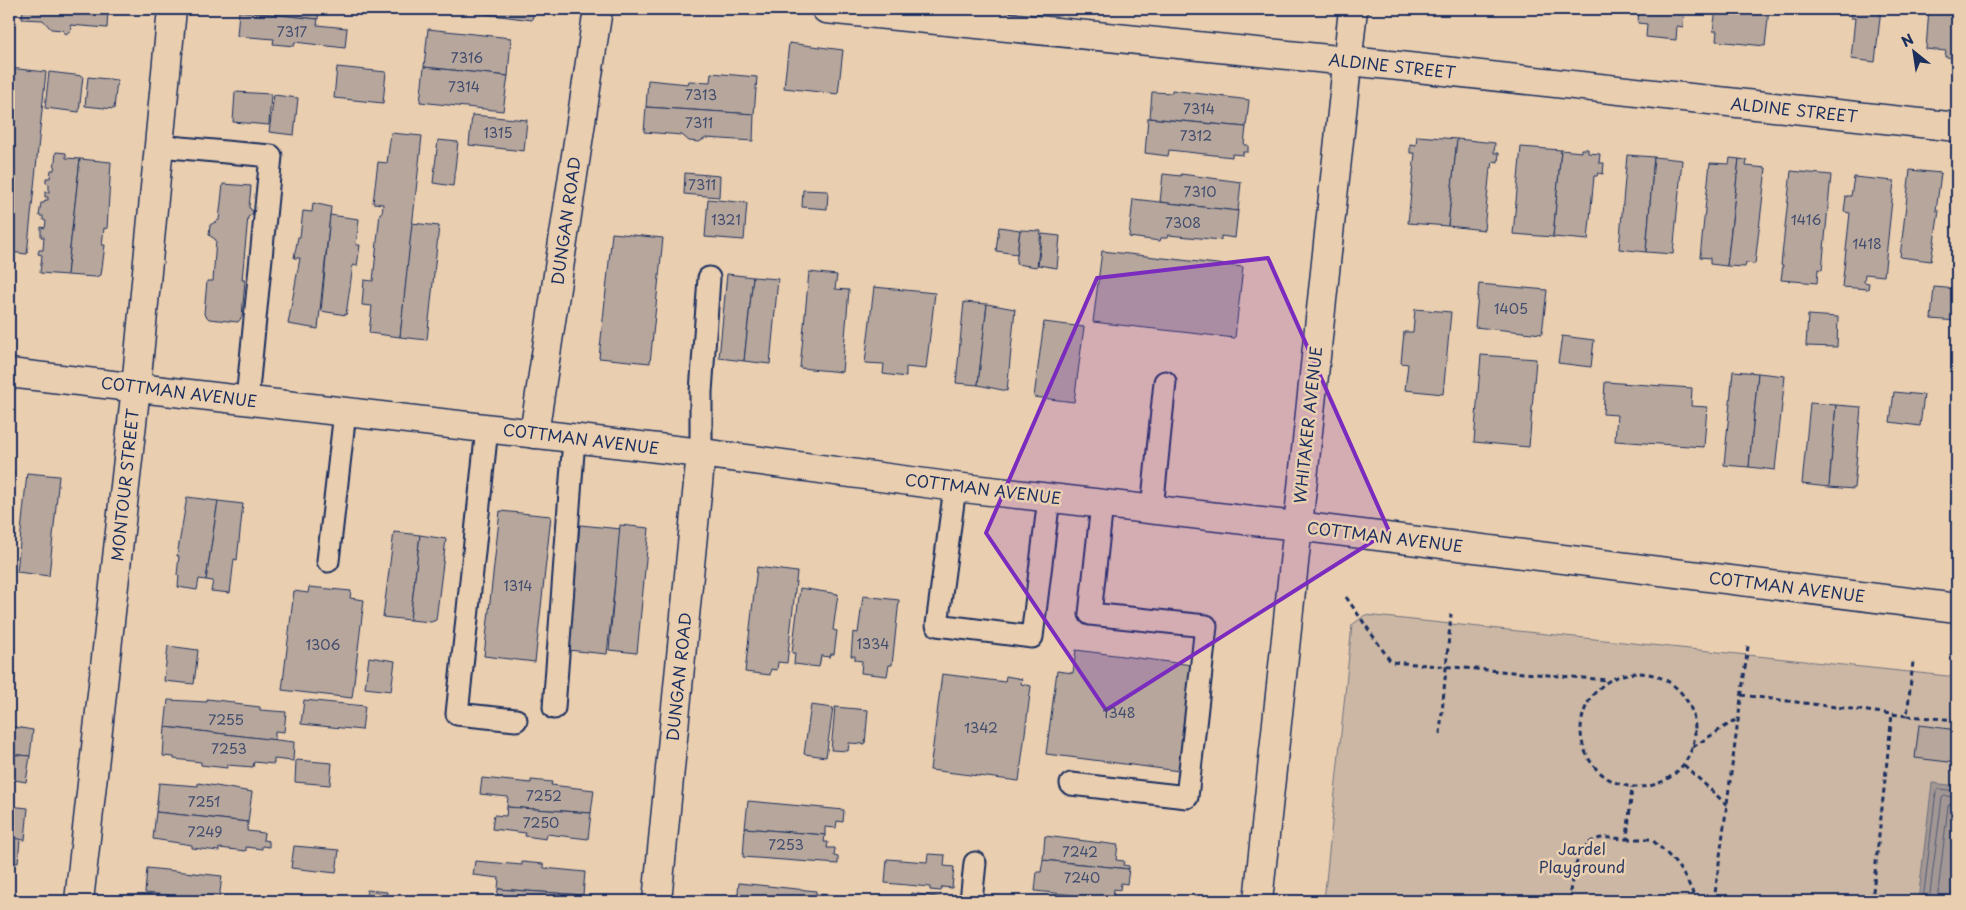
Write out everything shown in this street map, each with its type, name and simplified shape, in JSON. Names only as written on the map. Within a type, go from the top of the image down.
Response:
[{"type":"street","name":"MONTOUR STREET","points":[[79,901],[136,387],[172,9]]},
{"type":"street","name":"DUNGAN ROAD","points":[[534,434],[598,9]]},
{"type":"street","name":"ALDINE STREET","points":[[826,9],[1347,61],[1957,127]]},
{"type":"street","name":"WHITAKER AVENUE","points":[[1258,901],[1353,9]]},
{"type":"street","name":"COTTMAN AVENUE","points":[[9,373],[701,453],[1049,498],[1297,526],[1957,608]]},
{"type":"street","name":"DUNGAN ROAD","points":[[657,901],[701,453]]},
{"type":"lane","points":[[159,146],[271,156],[247,400]]},
{"type":"lane","points":[[701,453],[701,392],[709,278]]},
{"type":"lane","points":[[1152,509],[1165,382]]},
{"type":"lane","points":[[328,561],[345,412]]},
{"type":"lane","points":[[487,428],[457,714],[516,720]]},
{"type":"lane","points":[[554,708],[574,439]]},
{"type":"lane","points":[[954,486],[937,625],[1032,637],[1049,498]]},
{"type":"lane","points":[[1071,784],[1187,797],[1206,626],[1090,614],[1102,504]]},
{"type":"lane","points":[[971,901],[975,863]]},
{"type":"path","points":[[1346,597],[1390,662],[1609,680]]},
{"type":"path","points":[[1440,734],[1452,614]]},
{"type":"path","points":[[1714,901],[1748,646]]},
{"type":"path","points":[[1907,716],[1913,662]]},
{"type":"path","points":[[1648,672],[1666,679],[1682,691],[1692,708],[1696,727],[1693,747],[1684,765],[1670,778],[1651,786],[1632,787],[1614,782],[1599,772],[1588,759],[1582,740],[1580,724],[1585,706],[1595,692],[1609,680],[1628,673],[1648,672]]},
{"type":"path","points":[[1741,695],[1907,716],[1957,720]]},
{"type":"path","points":[[1872,901],[1892,714]]},
{"type":"path","points":[[1693,747],[1738,719]]},
{"type":"path","points":[[1684,765],[1727,805]]},
{"type":"path","points":[[1626,839],[1632,787]]},
{"type":"path","points":[[1568,901],[1577,862],[1585,846],[1601,838],[1651,839],[1670,856],[1686,876],[1695,898],[1694,901]]},
{"type":"highlighted area","points":[[1268,258],[1389,531],[1106,710],[986,533],[1097,278]]},
{"type":"green space","name":"Jardel Playground","points":[[1365,615],[1957,677],[1957,901],[1324,901],[1352,625]]},
{"type":"water","points":[[1932,783],[1957,786],[1957,901],[1918,901]]},
{"type":"building","points":[[23,9],[108,9],[107,28],[70,25],[72,29],[66,34],[62,30],[51,29],[43,20],[22,19]]},
{"type":"building","points":[[239,9],[319,9],[318,19],[239,11]]},
{"type":"building","points":[[445,9],[534,9],[532,20]]},
{"type":"building","points":[[1639,9],[1684,9],[1683,27],[1677,26],[1676,40],[1646,37],[1647,24],[1638,23]]},
{"type":"building","points":[[1716,9],[1769,9],[1765,46],[1716,41],[1717,31],[1713,31]]},
{"type":"building","points":[[1852,9],[1881,9],[1875,62],[1851,59],[1855,18],[1851,18]]},
{"type":"building","points":[[1929,9],[1957,9],[1957,58],[1945,57],[1946,51],[1926,49]]},
{"type":"building","points":[[239,11],[318,19],[317,25],[347,28],[345,48],[295,42],[294,46],[273,44],[274,39],[237,36]]},
{"type":"building","points":[[428,29],[511,38],[508,76],[424,67]]},
{"type":"building","points":[[789,43],[843,50],[838,94],[784,88]]},
{"type":"building","points":[[337,67],[386,72],[383,103],[334,98]]},
{"type":"building","points":[[424,67],[508,76],[503,111],[420,102]]},
{"type":"building","points":[[9,68],[46,72],[27,254],[9,252]]},
{"type":"building","points":[[49,72],[83,76],[79,112],[45,108]]},
{"type":"building","points":[[711,73],[757,77],[754,114],[646,107],[648,80],[688,84],[689,81],[710,82]]},
{"type":"building","points":[[88,77],[117,80],[114,109],[85,106]]},
{"type":"building","points":[[1172,90],[1249,100],[1246,127],[1150,118],[1152,92],[1172,93]]},
{"type":"building","points":[[235,92],[271,94],[269,125],[233,122]]},
{"type":"building","points":[[274,95],[298,98],[294,135],[269,132]]},
{"type":"building","points":[[646,107],[754,114],[753,141],[706,138],[699,142],[689,141],[682,135],[644,132]]},
{"type":"building","points":[[472,115],[527,120],[524,151],[469,145]]},
{"type":"building","points":[[1148,118],[1246,127],[1244,145],[1248,145],[1248,152],[1243,152],[1243,155],[1232,154],[1232,157],[1169,150],[1168,156],[1145,153]]},
{"type":"building","points":[[391,133],[422,136],[400,337],[369,333],[372,306],[362,305],[364,280],[373,281],[380,213],[382,213],[383,204],[373,203],[378,162],[387,163]]},
{"type":"building","points":[[1417,136],[1457,139],[1448,226],[1408,223],[1415,153],[1410,153],[1410,144],[1416,145]]},
{"type":"building","points":[[1457,139],[1495,143],[1494,153],[1499,153],[1498,162],[1493,161],[1492,168],[1490,168],[1484,230],[1448,226]]},
{"type":"building","points":[[438,140],[458,142],[453,186],[433,183]]},
{"type":"building","points":[[1521,147],[1561,150],[1553,237],[1513,234]]},
{"type":"building","points":[[1581,149],[1588,149],[1588,153],[1600,154],[1599,163],[1604,163],[1603,174],[1598,173],[1597,176],[1594,176],[1588,240],[1553,237],[1561,150],[1581,152]]},
{"type":"building","points":[[56,152],[66,153],[66,158],[80,159],[67,275],[40,273],[42,255],[38,254],[39,250],[43,250],[44,237],[41,237],[41,227],[45,228],[46,221],[43,220],[43,216],[39,216],[41,203],[48,200],[48,197],[45,197],[45,192],[49,192],[49,184],[46,183],[46,178],[50,178],[51,170],[54,170]]},
{"type":"building","points":[[1627,155],[1654,157],[1646,252],[1619,249]]},
{"type":"building","points":[[1654,157],[1682,160],[1673,254],[1646,252]]},
{"type":"building","points":[[1730,158],[1739,159],[1727,266],[1710,264],[1710,258],[1700,257],[1710,163],[1729,164]]},
{"type":"building","points":[[80,159],[111,162],[107,229],[104,228],[102,245],[105,245],[101,275],[95,277],[67,275]]},
{"type":"building","points":[[1739,159],[1747,160],[1746,166],[1766,168],[1755,264],[1746,263],[1745,267],[1727,266]]},
{"type":"building","points":[[1910,170],[1941,173],[1936,211],[1939,211],[1931,261],[1900,257]]},
{"type":"building","points":[[1791,171],[1831,175],[1822,270],[1818,269],[1817,283],[1781,280]]},
{"type":"building","points":[[685,173],[720,176],[719,197],[684,194]]},
{"type":"building","points":[[1163,174],[1181,176],[1181,174],[1241,182],[1238,211],[1160,202]]},
{"type":"building","points":[[1854,177],[1894,181],[1884,276],[1865,274],[1864,282],[1869,283],[1868,289],[1842,287],[1850,213],[1844,212],[1846,196],[1851,196]]},
{"type":"building","points":[[223,184],[251,186],[249,208],[253,214],[248,217],[242,280],[245,280],[242,317],[238,322],[209,319],[204,314],[207,281],[213,281],[216,240],[209,235],[210,225],[219,220]]},
{"type":"building","points":[[803,190],[828,191],[827,209],[802,207]]},
{"type":"building","points":[[708,199],[747,203],[744,240],[705,237]]},
{"type":"building","points":[[1133,199],[1238,211],[1235,238],[1221,236],[1221,240],[1168,235],[1167,238],[1161,238],[1160,241],[1129,237]]},
{"type":"building","points":[[313,203],[331,207],[318,329],[288,324],[300,258],[294,258],[298,237],[300,237],[303,211],[312,212]]},
{"type":"building","points":[[330,215],[359,219],[356,245],[360,245],[357,266],[353,265],[346,315],[321,311]]},
{"type":"building","points":[[412,223],[439,226],[427,340],[400,337]]},
{"type":"building","points":[[999,227],[1020,230],[1017,254],[996,251]]},
{"type":"building","points":[[1020,230],[1041,231],[1037,267],[1016,264]]},
{"type":"building","points":[[612,233],[663,238],[650,363],[599,358]]},
{"type":"building","points":[[1042,234],[1060,236],[1057,268],[1038,265]]},
{"type":"building","points":[[1102,251],[1243,267],[1235,338],[1093,322]]},
{"type":"building","points":[[809,272],[837,275],[835,289],[849,290],[842,372],[800,368]]},
{"type":"building","points":[[727,274],[753,277],[744,361],[719,358]]},
{"type":"building","points":[[753,277],[778,279],[770,364],[744,361]]},
{"type":"building","points":[[1479,284],[1547,290],[1542,334],[1475,327]]},
{"type":"building","points":[[874,287],[935,293],[926,369],[906,367],[906,377],[883,374],[884,364],[865,363]]},
{"type":"building","points":[[1934,287],[1957,289],[1957,321],[1931,319]]},
{"type":"building","points":[[964,302],[987,304],[978,385],[956,383]]},
{"type":"building","points":[[987,304],[1015,309],[1007,391],[978,385]]},
{"type":"building","points":[[1415,309],[1451,312],[1443,394],[1405,390],[1408,364],[1401,363],[1404,332],[1413,332]]},
{"type":"building","points":[[1808,315],[1838,317],[1837,347],[1806,346]]},
{"type":"building","points":[[1044,322],[1084,327],[1074,402],[1034,397]]},
{"type":"building","points":[[1562,336],[1594,340],[1591,367],[1558,363]]},
{"type":"building","points":[[1481,355],[1536,359],[1529,447],[1474,442]]},
{"type":"building","points":[[1733,371],[1758,373],[1749,467],[1724,465]]},
{"type":"building","points":[[1758,373],[1785,376],[1775,470],[1749,467]]},
{"type":"building","points":[[1605,382],[1692,388],[1691,406],[1707,407],[1704,447],[1615,441],[1617,415],[1603,414]]},
{"type":"building","points":[[1894,392],[1924,395],[1920,426],[1890,422]]},
{"type":"building","points":[[1810,403],[1836,405],[1829,487],[1802,484]]},
{"type":"building","points":[[1836,405],[1861,407],[1854,489],[1829,487]]},
{"type":"building","points":[[1957,450],[1957,505],[1951,504]]},
{"type":"building","points":[[9,471],[14,472],[9,532]]},
{"type":"building","points":[[27,473],[59,476],[49,576],[17,572]]},
{"type":"building","points":[[187,497],[218,501],[206,580],[199,579],[197,590],[178,587],[179,556],[177,556]]},
{"type":"building","points":[[218,501],[243,504],[237,560],[234,559],[230,593],[211,591],[213,581],[206,580]]},
{"type":"building","points":[[500,511],[551,516],[535,662],[484,656]]},
{"type":"building","points":[[580,525],[621,529],[607,654],[567,650]]},
{"type":"building","points":[[620,525],[649,528],[637,653],[609,650]]},
{"type":"building","points":[[394,532],[420,535],[410,620],[383,617]]},
{"type":"building","points":[[420,535],[446,539],[436,620],[431,622],[410,620]]},
{"type":"building","points":[[757,567],[797,572],[787,663],[778,662],[777,670],[771,669],[770,675],[745,672]]},
{"type":"building","points":[[309,587],[351,591],[350,598],[364,600],[352,698],[282,690],[294,591],[308,593]]},
{"type":"building","points":[[800,588],[838,594],[833,630],[837,631],[834,654],[831,654],[830,657],[821,656],[819,667],[794,664],[795,653],[792,653]]},
{"type":"building","points":[[863,596],[899,600],[892,665],[889,665],[887,676],[861,673],[862,661],[855,660],[855,656],[851,656],[853,632],[858,633]]},
{"type":"building","points":[[168,646],[198,650],[194,684],[164,681]]},
{"type":"building","points":[[1076,650],[1192,665],[1179,771],[1046,754],[1057,671],[1073,673]]},
{"type":"building","points":[[369,657],[395,661],[391,691],[365,688]]},
{"type":"building","points":[[942,674],[1005,682],[1006,676],[1022,679],[1021,684],[1031,686],[1019,781],[930,770]]},
{"type":"building","points":[[207,699],[260,707],[260,710],[286,712],[284,732],[275,731],[275,740],[165,727],[168,700],[207,702]]},
{"type":"building","points":[[304,700],[365,706],[362,730],[301,724]]},
{"type":"building","points":[[811,705],[833,708],[826,757],[804,754]]},
{"type":"building","points":[[835,707],[868,710],[865,744],[849,743],[848,751],[831,750]]},
{"type":"building","points":[[1919,725],[1957,730],[1957,763],[1915,758]]},
{"type":"building","points":[[9,726],[33,730],[30,756],[9,754]]},
{"type":"building","points":[[165,727],[294,742],[293,761],[274,759],[274,764],[254,762],[253,767],[227,765],[227,768],[201,765],[201,762],[174,759],[174,757],[163,756]]},
{"type":"building","points":[[9,754],[30,756],[26,782],[9,779]]},
{"type":"building","points":[[296,760],[332,763],[330,785],[295,782]]},
{"type":"building","points":[[482,778],[531,783],[531,780],[552,782],[551,785],[594,790],[591,813],[507,807],[508,797],[480,794]]},
{"type":"building","points":[[159,783],[198,786],[198,783],[252,792],[248,822],[156,812]]},
{"type":"building","points":[[748,801],[844,810],[843,822],[837,821],[836,828],[825,827],[825,835],[745,828]]},
{"type":"building","points":[[9,806],[28,808],[25,840],[9,838]]},
{"type":"building","points":[[507,807],[591,813],[588,839],[547,834],[546,839],[525,836],[526,833],[492,829],[494,815],[506,816]]},
{"type":"building","points":[[156,812],[248,822],[247,831],[264,833],[263,840],[269,841],[269,847],[262,846],[262,849],[246,847],[246,851],[219,848],[219,851],[192,848],[192,845],[153,839]]},
{"type":"building","points":[[745,828],[825,835],[824,842],[828,842],[827,848],[835,848],[834,856],[838,857],[838,864],[743,857]]},
{"type":"building","points":[[1045,836],[1118,845],[1116,860],[1124,861],[1123,865],[1129,866],[1129,869],[1043,860]]},
{"type":"building","points":[[9,838],[20,839],[18,863],[9,862]]},
{"type":"building","points":[[294,846],[339,850],[336,873],[291,868]]},
{"type":"building","points":[[928,854],[945,855],[944,866],[954,867],[952,888],[942,887],[941,891],[930,890],[930,887],[885,883],[887,859],[927,862]]},
{"type":"building","points":[[1043,860],[1129,869],[1127,884],[1121,883],[1120,890],[1114,889],[1113,899],[1035,891],[1037,872],[1041,872]]},
{"type":"building","points":[[475,861],[522,865],[522,862],[543,864],[544,868],[585,872],[583,895],[498,889],[499,878],[473,875]]},
{"type":"building","points":[[147,868],[222,876],[219,900],[145,893]]},
{"type":"building","points":[[739,883],[816,891],[816,894],[839,896],[839,901],[737,901]]},
{"type":"building","points":[[498,889],[583,895],[582,901],[484,901],[484,898],[497,899]]},
{"type":"building","points":[[367,890],[387,892],[386,901],[366,901]]},
{"type":"building","points":[[912,893],[948,899],[948,901],[910,901]]}]
